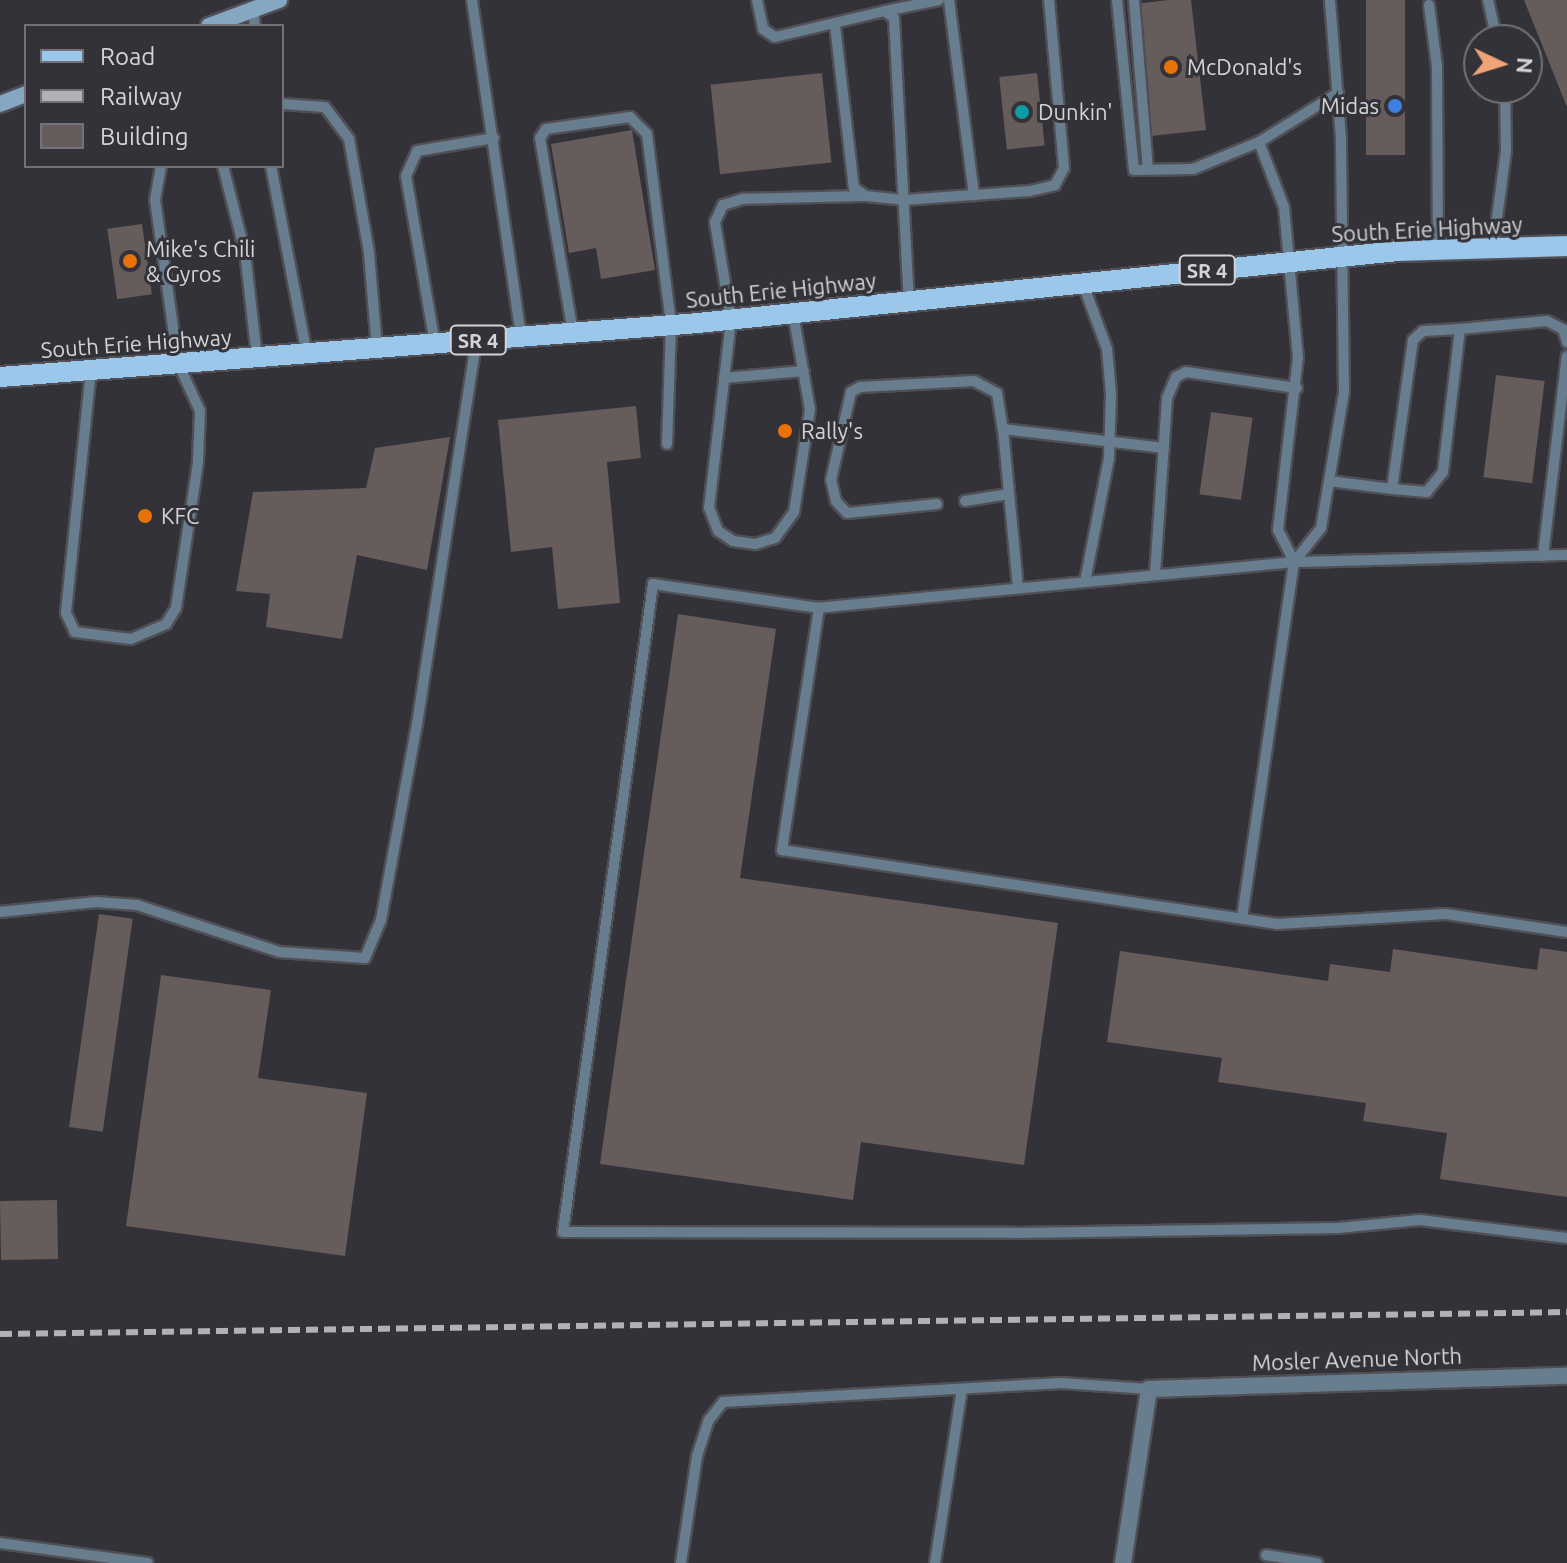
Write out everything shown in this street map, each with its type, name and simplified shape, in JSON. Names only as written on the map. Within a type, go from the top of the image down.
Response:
[{"type":"main road","name":"South Erie Highway","points":[[0,377],[731,320],[1340,257],[1567,246]]},
{"type":"street","points":[[215,24],[279,0]]},
{"type":"street","points":[[0,104],[24,95]]},
{"type":"street","name":"Mosler Avenue North","points":[[1149,1389],[1567,1376]]},
{"type":"street","points":[[1123,1563],[1149,1389]]},
{"type":"lane","points":[[472,0],[521,337]]},
{"type":"lane","points":[[757,0],[763,29],[775,37],[939,0]]},
{"type":"lane","points":[[949,0],[974,195]]},
{"type":"lane","points":[[793,313],[810,409],[794,512],[775,538],[755,544],[733,541],[718,531],[709,508],[731,320],[715,222],[723,205],[743,199],[866,196],[903,200],[1055,185],[1064,168],[1049,0]]},
{"type":"lane","points":[[1117,0],[1134,170],[1193,169],[1259,142],[1338,93]]},
{"type":"lane","points":[[1134,0],[1148,169]]},
{"type":"lane","points":[[1242,918],[1294,562],[1321,528],[1345,379],[1338,93],[1330,0]]},
{"type":"lane","points":[[1488,0],[1493,24]]},
{"type":"lane","points":[[1429,5],[1438,94],[1438,250]]},
{"type":"lane","points":[[885,11],[894,18],[909,302]]},
{"type":"lane","points":[[835,25],[854,188],[866,196]]},
{"type":"lane","points":[[284,104],[325,107],[349,139],[368,239],[377,348]]},
{"type":"lane","points":[[1493,248],[1506,151],[1505,104]]},
{"type":"lane","points":[[573,333],[540,138],[546,129],[630,117],[647,134],[671,325],[667,444]]},
{"type":"lane","points":[[435,344],[406,176],[417,151],[494,138]]},
{"type":"lane","points":[[1259,142],[1280,187],[1297,388],[1278,530],[1294,562]]},
{"type":"lane","points":[[91,370],[66,613],[75,632],[131,639],[166,624],[176,608],[198,462],[200,411],[178,363],[155,200],[161,168]]},
{"type":"lane","points":[[224,168],[245,252],[257,358]]},
{"type":"lane","points":[[271,168],[307,354]]},
{"type":"lane","points":[[1083,284],[1107,349],[1110,443],[1085,582]]},
{"type":"lane","points":[[1392,489],[1413,340],[1423,331],[1460,329],[1523,319],[1547,321],[1563,329],[1567,342]]},
{"type":"lane","points":[[1329,481],[1427,492],[1443,472],[1460,329]]},
{"type":"lane","points":[[0,912],[96,902],[137,905],[279,952],[365,958],[381,920],[417,724],[476,341]]},
{"type":"lane","points":[[1543,556],[1564,406],[1567,356]]},
{"type":"lane","points":[[724,378],[804,371]]},
{"type":"lane","points":[[1155,575],[1167,398],[1176,377],[1186,372],[1297,388]]},
{"type":"lane","points":[[937,504],[847,513],[836,501],[831,480],[845,401],[860,387],[986,383],[997,393],[1018,588]]},
{"type":"lane","points":[[1003,429],[1164,448]]},
{"type":"lane","points":[[965,501],[1008,494]]},
{"type":"lane","points":[[1567,555],[1294,562],[819,608],[653,584],[563,1232],[1014,1233],[1338,1228],[1420,1220],[1567,1238]]},
{"type":"lane","points":[[819,608],[782,850],[1277,924],[1446,914],[1567,932]]},
{"type":"lane","points":[[681,1563],[697,1456],[709,1420],[723,1402],[1061,1383],[1149,1389]]},
{"type":"lane","points":[[935,1563],[962,1389]]},
{"type":"lane","points":[[0,1543],[148,1563]]},
{"type":"lane","points":[[1266,1555],[1317,1563]]},
{"type":"building","name":"McDonald's","points":[[1191,0],[1206,130],[1151,136],[1136,4]]},
{"type":"building","points":[[1366,0],[1405,0],[1405,155],[1366,155]]},
{"type":"building","points":[[1524,0],[1567,0],[1567,107],[1543,47],[1543,24],[1534,24]]},
{"type":"building","points":[[822,73],[831,163],[720,174],[711,85]]},
{"type":"building","name":"Dunkin'","points":[[1037,73],[1045,146],[1007,150],[999,77]]},
{"type":"building","points":[[632,130],[655,270],[601,279],[596,248],[569,253],[551,144]]},
{"type":"building","name":"Mike's Chili & Gyros","points":[[142,224],[152,294],[117,299],[107,229]]},
{"type":"building","points":[[1496,375],[1545,381],[1532,483],[1483,477]]},
{"type":"building","points":[[636,406],[641,458],[607,462],[620,603],[558,609],[552,547],[511,552],[498,420]]},
{"type":"building","points":[[1211,412],[1253,418],[1241,500],[1199,494]]},
{"type":"building","points":[[450,437],[427,570],[357,555],[342,639],[266,627],[270,594],[236,591],[253,492],[366,488],[375,448]]},
{"type":"building","points":[[678,614],[776,629],[740,878],[1058,923],[1024,1165],[861,1142],[853,1200],[600,1164]]},
{"type":"building","points":[[99,914],[133,919],[103,1132],[69,1127]]},
{"type":"building","points":[[1540,948],[1567,952],[1567,1197],[1440,1179],[1447,1133],[1363,1121],[1366,1103],[1218,1082],[1222,1058],[1107,1042],[1120,951],[1328,981],[1330,964],[1390,972],[1393,949],[1537,970]]},
{"type":"building","points":[[161,975],[271,990],[258,1078],[367,1093],[345,1256],[126,1226]]},
{"type":"building","points":[[57,1200],[58,1259],[1,1260],[0,1201]]},
{"type":"railway","points":[[0,1334],[1567,1312]]},
{"type":"place","name":"McDonald's","points":[[1171,67]]},
{"type":"place","name":"Midas","points":[[1395,106]]},
{"type":"place","name":"Dunkin'","points":[[1022,112]]},
{"type":"place","name":"Mike's Chili & Gyros","points":[[130,261]]},
{"type":"place","name":"Rally's","points":[[785,431]]},
{"type":"place","name":"KFC","points":[[145,516]]}]
